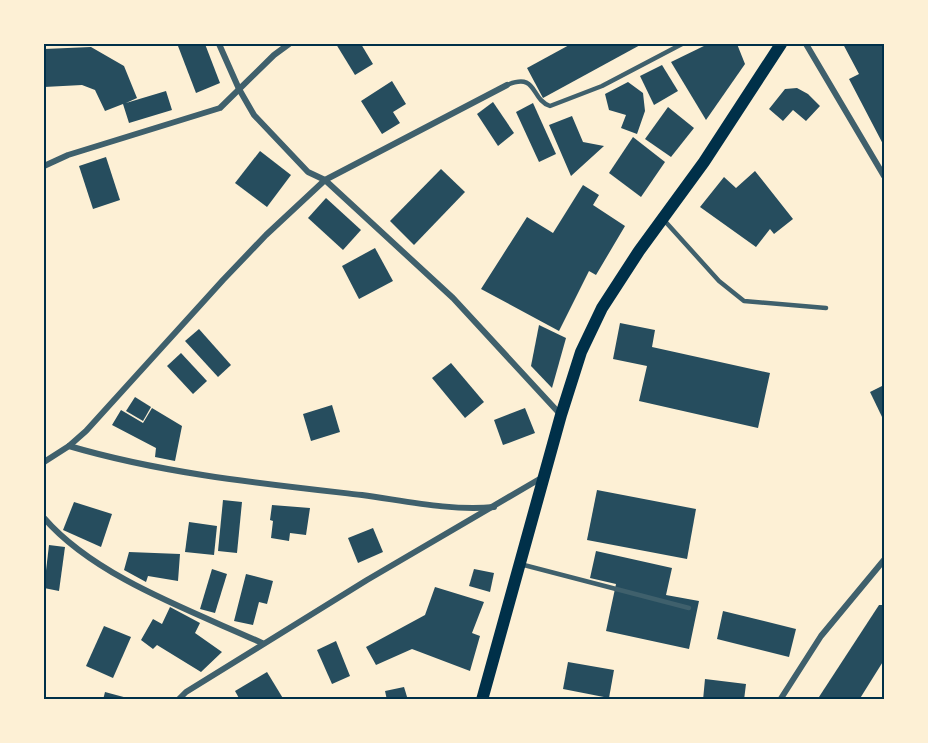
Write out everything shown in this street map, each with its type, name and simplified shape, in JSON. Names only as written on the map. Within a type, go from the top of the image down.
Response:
[{"type":"main road","points":[[482,699],[561,415],[581,352],[602,308],[704,162],[781,44]]},
{"type":"street","points":[[219,44],[239,89],[254,115],[308,172],[325,180],[453,298],[561,415]]},
{"type":"street","points":[[44,166],[68,155],[220,108],[289,44]]},
{"type":"street","points":[[806,44],[885,176]]},
{"type":"street","points":[[44,462],[69,446],[86,431],[223,280],[266,235],[325,180],[507,85]]},
{"type":"street","points":[[69,446],[121,460],[266,484],[460,509],[494,507]]},
{"type":"street","points":[[178,699],[262,643],[544,477]]},
{"type":"street","points":[[44,518],[73,547],[119,575],[262,643]]},
{"type":"street","points":[[780,699],[820,636],[885,560]]},
{"type":"lane","points":[[507,85],[517,81],[527,82],[544,104],[550,106],[602,86],[682,44]]},
{"type":"lane","points":[[663,219],[718,281],[744,301],[826,308]]},
{"type":"lane","points":[[520,564],[688,608]]},
{"type":"building","points":[[205,44],[220,83],[196,93],[178,46]]},
{"type":"building","points":[[336,44],[361,44],[373,64],[355,75]]},
{"type":"building","points":[[571,44],[642,44],[543,98],[527,68]]},
{"type":"building","points":[[708,44],[737,44],[745,64],[706,120],[671,62]]},
{"type":"building","points":[[843,44],[884,44],[884,146],[849,79],[859,74]]},
{"type":"building","points":[[91,47],[124,66],[137,98],[126,103],[166,91],[172,110],[129,123],[123,104],[105,111],[95,90],[82,85],[44,87],[44,49]]},
{"type":"building","points":[[662,65],[678,91],[654,105],[640,76]]},
{"type":"building","points":[[392,81],[406,104],[393,112],[400,123],[382,134],[361,101]]},
{"type":"building","points":[[628,82],[643,93],[645,111],[637,134],[621,128],[626,115],[609,110],[605,94]]},
{"type":"building","points":[[797,88],[808,94],[820,106],[806,121],[793,110],[783,121],[769,109],[785,89]]},
{"type":"building","points":[[493,102],[514,133],[498,146],[477,114]]},
{"type":"building","points":[[533,103],[556,154],[539,162],[516,112]]},
{"type":"building","points":[[668,107],[694,128],[671,157],[645,139]]},
{"type":"building","points":[[572,116],[583,142],[604,146],[571,176],[549,125]]},
{"type":"building","points":[[633,137],[665,162],[641,197],[609,173]]},
{"type":"building","points":[[260,151],[291,175],[267,207],[235,183]]},
{"type":"building","points":[[106,157],[120,200],[93,209],[79,166]]},
{"type":"building","points":[[441,169],[465,192],[414,245],[390,221]]},
{"type":"building","points":[[755,171],[793,219],[774,234],[770,229],[756,247],[700,207],[724,177],[736,188]]},
{"type":"building","points":[[583,185],[599,195],[593,205],[625,226],[596,275],[589,271],[559,331],[481,289],[527,217],[553,233]]},
{"type":"building","points":[[326,198],[361,230],[343,250],[308,218]]},
{"type":"building","points":[[375,248],[393,281],[359,299],[342,266]]},
{"type":"building","points":[[620,323],[655,330],[652,347],[770,373],[758,428],[639,401],[647,366],[613,359]]},
{"type":"building","points":[[539,325],[566,338],[552,388],[531,366]]},
{"type":"building","points":[[199,329],[231,365],[218,377],[185,341]]},
{"type":"building","points":[[181,353],[207,381],[193,394],[167,366]]},
{"type":"building","points":[[451,363],[484,402],[465,418],[432,378]]},
{"type":"building","points":[[884,385],[884,421],[870,392]]},
{"type":"building","points":[[135,397],[151,407],[143,421],[126,411]]},
{"type":"building","points":[[332,405],[340,432],[311,441],[303,414]]},
{"type":"building","points":[[152,408],[182,426],[175,461],[155,457],[156,448],[112,425],[121,410],[143,423]]},
{"type":"building","points":[[525,408],[535,433],[503,445],[494,420]]},
{"type":"building","points":[[597,490],[696,509],[687,559],[587,540]]},
{"type":"building","points":[[223,500],[242,502],[237,553],[218,551]]},
{"type":"building","points":[[74,502],[112,514],[101,547],[63,530]]},
{"type":"building","points":[[272,505],[310,508],[306,535],[290,533],[289,541],[271,538]]},
{"type":"building","points":[[189,522],[217,526],[214,555],[185,552]]},
{"type":"building","points":[[373,528],[383,552],[358,563],[348,538]]},
{"type":"building","points":[[49,545],[65,547],[59,591],[44,588]]},
{"type":"building","points":[[596,551],[672,568],[666,595],[699,601],[689,649],[606,631],[616,584],[590,578]]},
{"type":"building","points":[[129,552],[180,554],[178,581],[148,576],[146,582],[124,570]]},
{"type":"building","points":[[212,569],[227,574],[215,613],[200,609]]},
{"type":"building","points":[[474,569],[494,573],[490,592],[469,586]]},
{"type":"building","points":[[246,574],[273,581],[267,604],[259,602],[253,625],[234,621]]},
{"type":"building","points":[[435,587],[484,602],[472,633],[480,636],[470,671],[412,649],[376,665],[366,647],[425,615]]},
{"type":"building","points":[[879,605],[884,605],[884,660],[859,700],[817,700]]},
{"type":"building","points":[[170,607],[200,623],[195,633],[222,652],[201,672],[157,645],[153,649],[141,640],[153,619],[162,624]]},
{"type":"building","points":[[723,611],[796,629],[789,657],[717,639]]},
{"type":"building","points":[[104,626],[131,637],[113,678],[86,666]]},
{"type":"building","points":[[336,641],[350,676],[332,684],[317,650]]},
{"type":"building","points":[[568,662],[614,670],[609,698],[563,689]]},
{"type":"building","points":[[267,672],[284,700],[240,700],[235,691]]},
{"type":"building","points":[[705,679],[746,684],[744,700],[703,700]]},
{"type":"building","points":[[404,687],[408,700],[387,700],[385,691]]},
{"type":"building","points":[[105,692],[131,699],[131,700],[103,700]]}]
